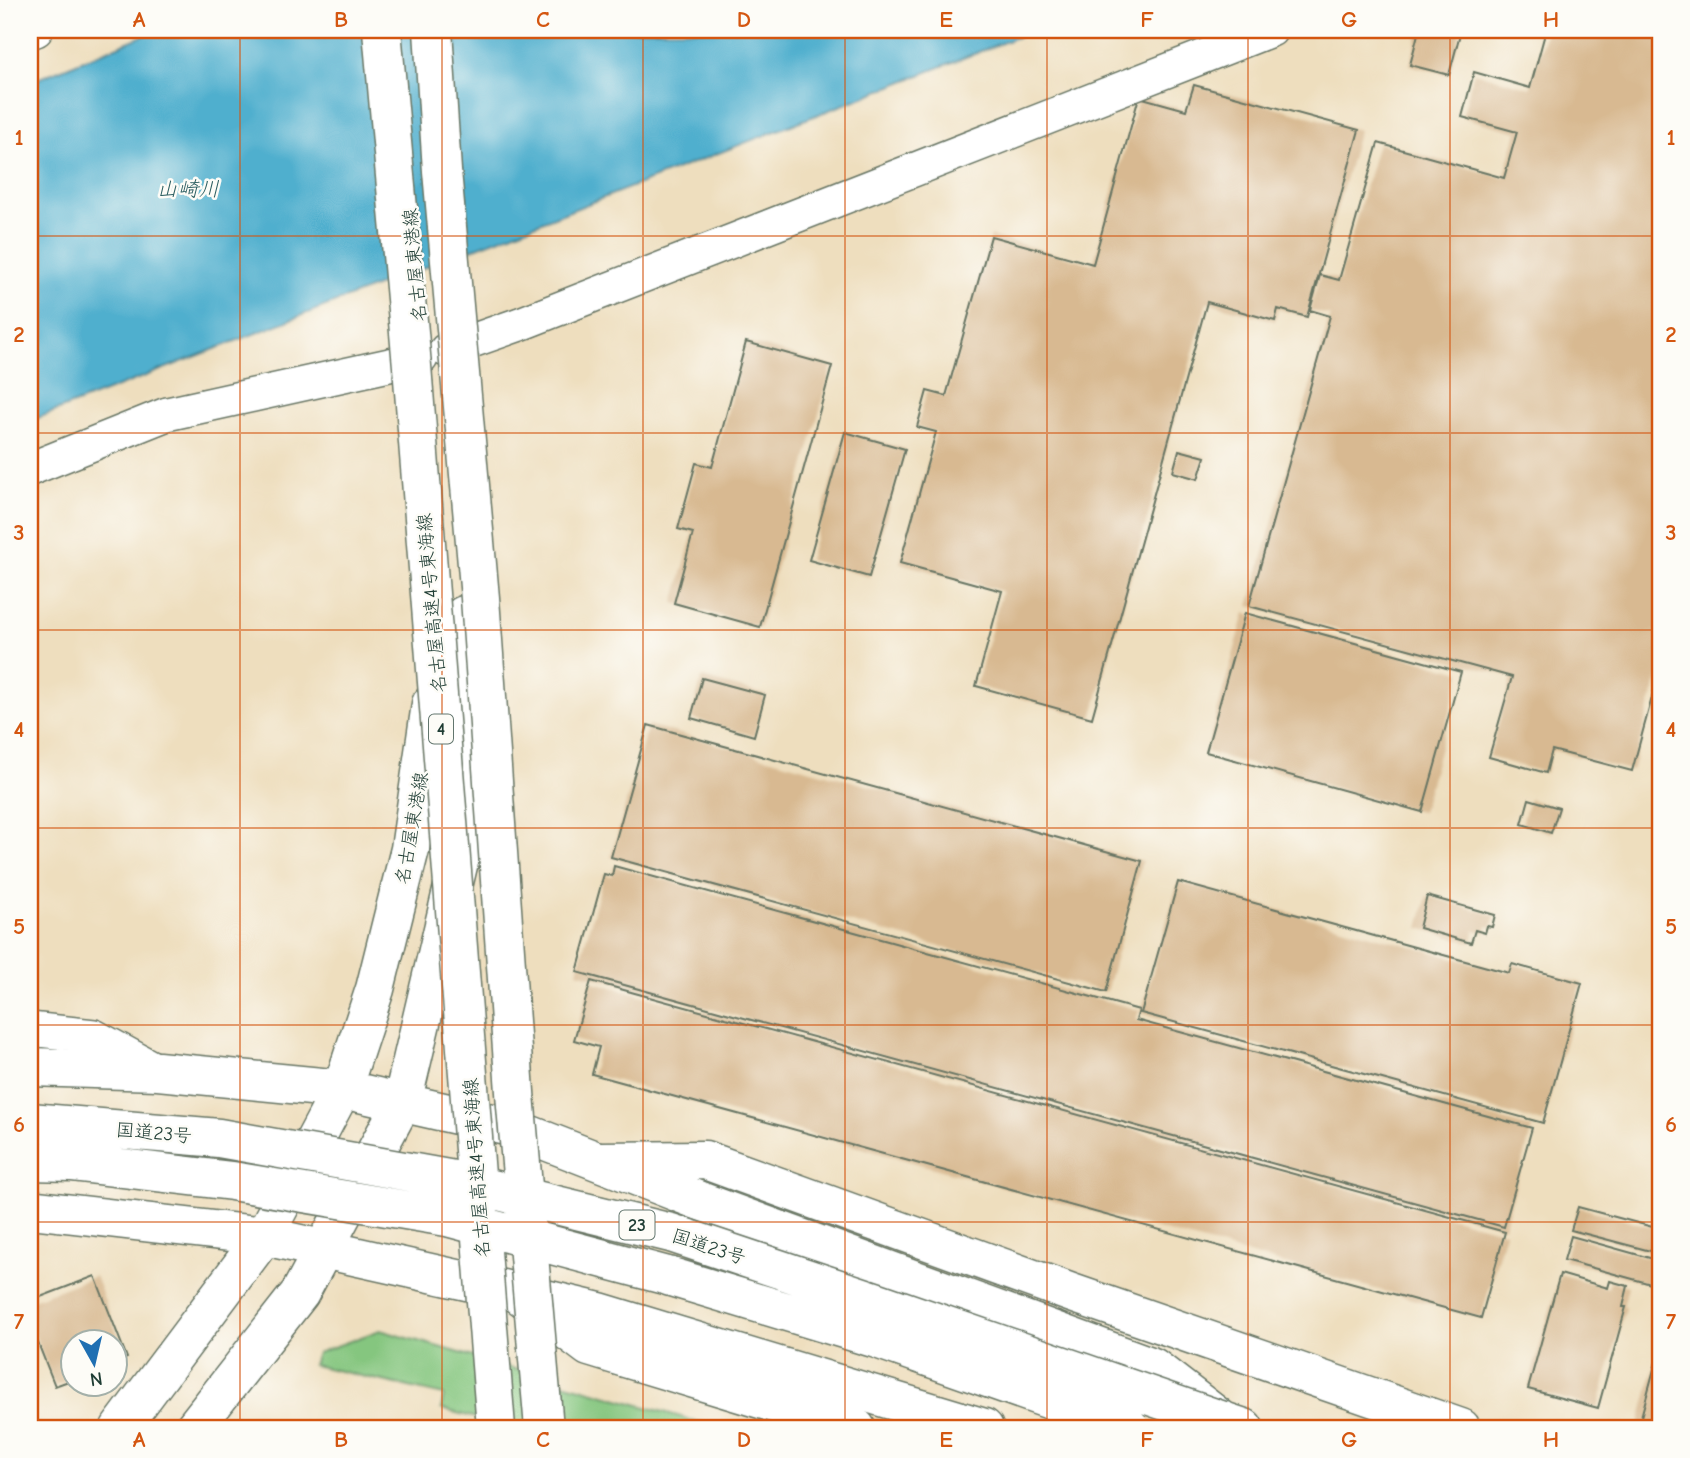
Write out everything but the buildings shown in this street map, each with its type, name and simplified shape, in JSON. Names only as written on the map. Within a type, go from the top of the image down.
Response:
[{"type":"main road","name":"名古屋高速4号東海線","points":[[382,30],[412,366],[496,1428]]},
{"type":"main road","name":"名古屋東港線","points":[[194,1428],[300,1293],[402,1103],[464,840],[468,767],[465,624],[394,30]]},
{"type":"main road","name":"名古屋東港線","points":[[120,1428],[264,1236],[342,1089],[375,989],[410,849],[440,638],[433,342],[418,30]]},
{"type":"main road","points":[[433,30],[442,171],[480,598],[516,1106],[544,1428]]},
{"type":"main road","points":[[30,1067],[158,1071],[342,1089],[510,1127],[705,1203],[1153,1367],[1234,1425]]},
{"type":"main road","name":"国道23号","points":[[30,1122],[219,1138],[454,1180],[671,1233],[1234,1425]]},
{"type":"main road","points":[[599,1161],[705,1160],[1072,1293],[1461,1428]]},
{"type":"main road","name":"国道23号","points":[[30,1161],[71,1162],[232,1181],[447,1217],[668,1276],[861,1334],[1130,1428]]},
{"type":"main road","points":[[30,1209],[264,1236],[516,1292],[599,1312],[984,1428]]},
{"type":"main road","points":[[30,1226],[98,1218]]},
{"type":"main road","points":[[516,1292],[589,1347],[851,1427]]},
{"type":"street","points":[[30,32],[36,30]]},
{"type":"street","points":[[30,468],[167,414],[433,342],[520,324],[1271,30]]},
{"type":"street","points":[[30,1029],[94,1036],[158,1071]]},
{"type":"green space","points":[[380,1330],[719,1428],[515,1428],[441,1409],[444,1395],[313,1365],[317,1353]]},
{"type":"water","name":"山崎川","points":[[157,30],[1035,30],[30,421],[30,82]]}]
